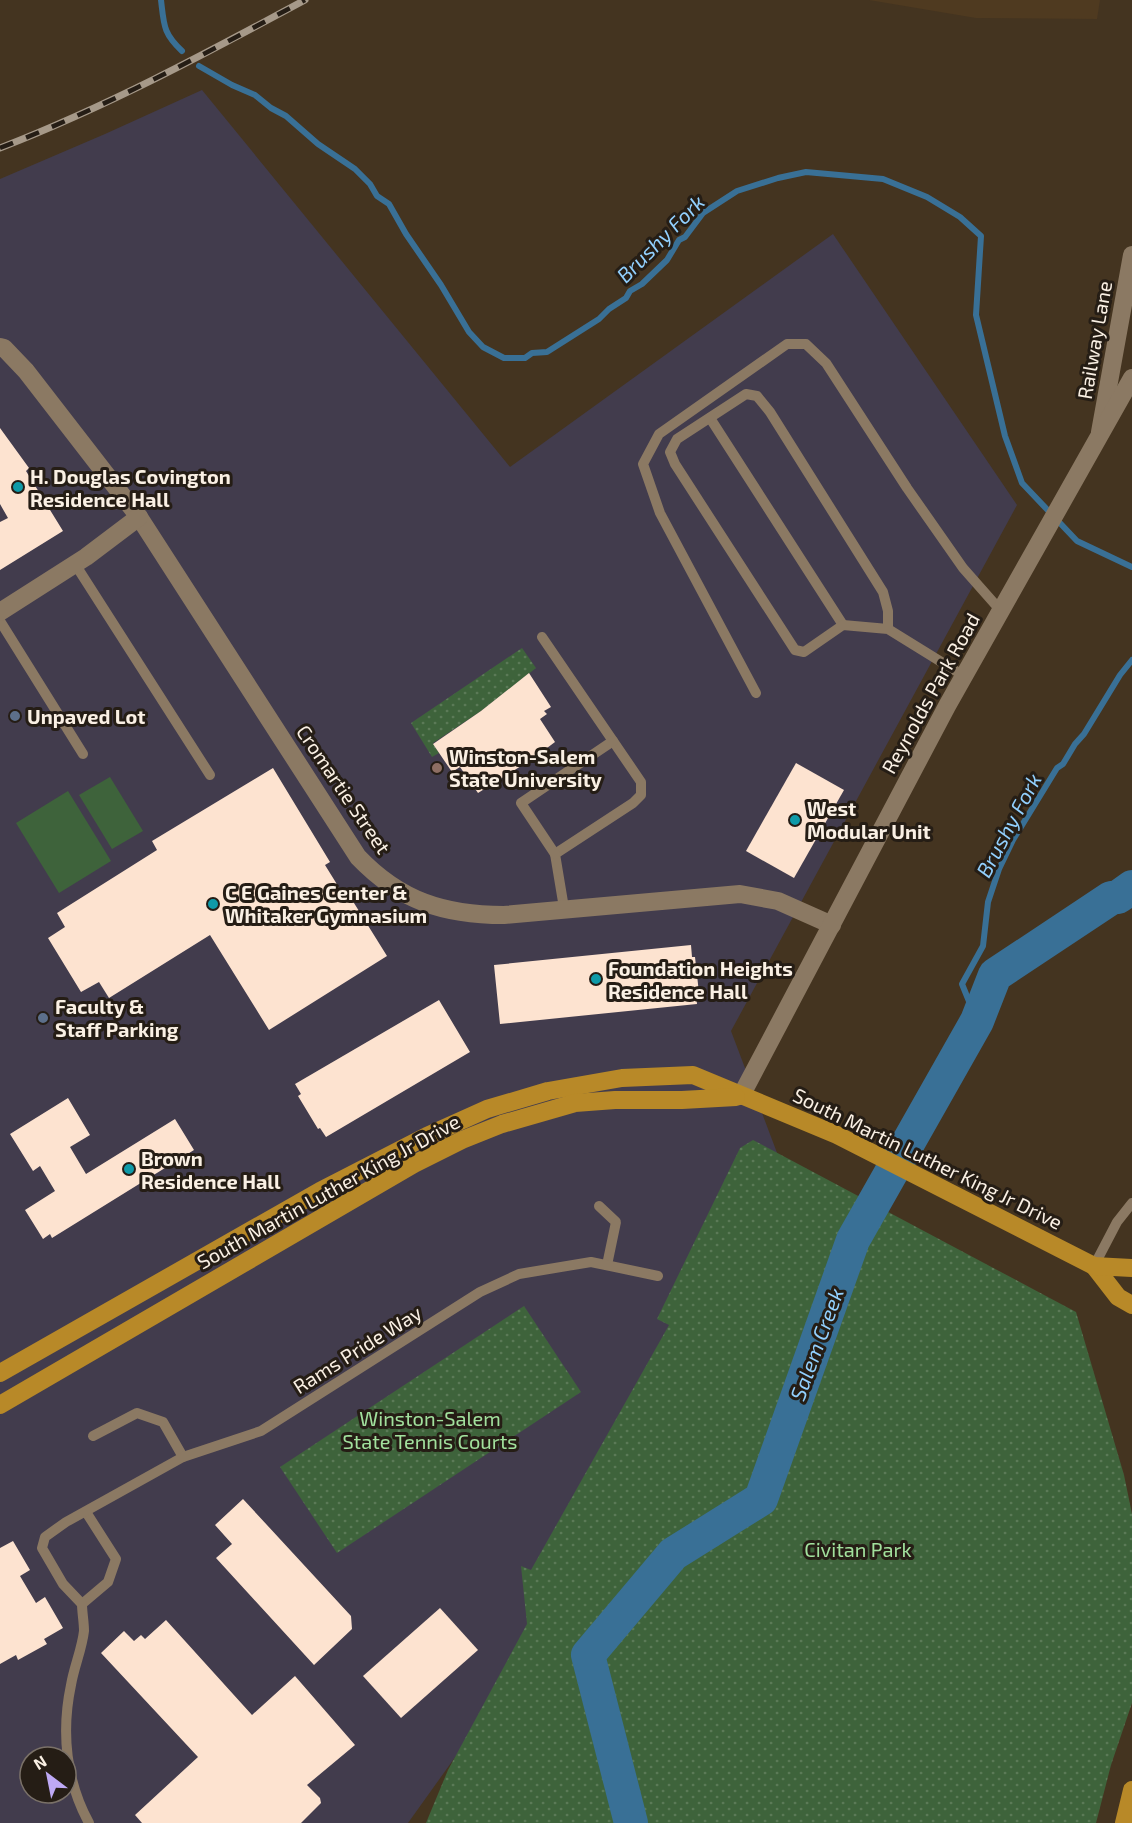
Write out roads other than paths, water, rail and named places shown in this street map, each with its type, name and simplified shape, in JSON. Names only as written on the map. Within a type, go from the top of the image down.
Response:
[{"type":"main road","name":"South Martin Luther King Jr Drive","points":[[0,1373],[320,1191],[427,1136],[487,1108],[548,1091],[622,1078],[693,1076],[837,1135],[1094,1266],[1132,1268]]},
{"type":"main road","name":"South Martin Luther King Jr Drive","points":[[0,1406],[414,1164],[462,1140],[502,1124],[575,1103],[741,1096]]},
{"type":"main road","name":"South Martin Luther King Jr Drive","points":[[1094,1266],[1118,1297],[1132,1305]]},
{"type":"main road","points":[[1124,1823],[1132,1790]]},
{"type":"street","name":"Railway Lane","points":[[1099,434],[1132,255]]},
{"type":"street","name":"Cromartie Street","points":[[0,347],[4,348],[26,371],[139,517],[358,857],[375,875],[394,889],[446,910],[480,915],[740,894],[778,901],[832,925]]},
{"type":"street","name":"Reynolds Park Road","points":[[741,1096],[964,676],[1132,378]]},
{"type":"street","points":[[0,612],[81,560],[139,517]]},
{"type":"lane","points":[[756,693],[660,513],[643,464],[659,434],[788,344],[806,344],[826,363],[956,559],[1001,611]]},
{"type":"lane","points":[[888,629],[888,611],[883,592],[770,412],[757,396],[746,394],[677,440],[670,452],[675,464],[795,650],[804,652],[843,625],[888,629],[964,676]]},
{"type":"lane","points":[[710,418],[843,625]]},
{"type":"lane","points":[[81,560],[210,775]]},
{"type":"lane","points":[[0,621],[83,754]]},
{"type":"lane","points":[[542,637],[641,782],[641,795],[633,803],[555,854]]},
{"type":"lane","points":[[564,908],[555,854],[520,803],[613,741]]},
{"type":"lane","points":[[1094,1266],[1117,1222],[1132,1203]]},
{"type":"lane","points":[[599,1206],[616,1222],[607,1265]]},
{"type":"lane","name":"Rams Pride Way","points":[[82,1604],[63,1584],[42,1548],[45,1537],[66,1522],[183,1457],[261,1431],[480,1292],[519,1274],[591,1262],[658,1276]]},
{"type":"lane","points":[[93,1436],[137,1413],[163,1422],[183,1457]]},
{"type":"lane","points":[[86,1512],[116,1559],[108,1582],[82,1604],[84,1632],[70,1685],[65,1718],[67,1754],[73,1786],[89,1823]]},
{"type":"waterway","name":"Brushy Fork","points":[[161,0],[168,34],[182,51]]},
{"type":"waterway","name":"Brushy Fork","points":[[199,66],[255,95],[286,116],[318,144],[355,169],[370,184],[377,196],[389,204],[469,332],[483,347],[504,358],[525,358],[532,353],[547,352],[599,319],[626,298],[630,291],[642,284],[667,260],[679,240],[685,237],[703,213],[737,191],[806,172],[883,179],[927,197],[960,217],[981,236],[976,315],[1005,436],[1022,483],[1077,541],[1132,567]]},
{"type":"waterway","name":"Brushy Fork","points":[[977,1021],[962,984],[983,946],[988,902],[999,869],[1013,840],[1057,768],[1063,764],[1084,734],[1120,675],[1132,660]]},
{"type":"waterway","name":"Salem Creek","points":[[631,1823],[588,1655],[673,1554],[761,1499],[853,1240],[977,1021],[995,975],[1111,898],[1118,897],[1132,887]]},
{"type":"railway","points":[[0,148],[117,97],[305,0]]},
{"type":"place","name":"H. Douglas Covington Residence Hall","points":[[18,487]]},
{"type":"place","name":"Unpaved Lot","points":[[15,716]]},
{"type":"place","name":"Winston-Salem State University","points":[[437,768]]},
{"type":"place","name":"West Modular Unit","points":[[795,820]]},
{"type":"place","name":"C E Gaines Center & Whitaker Gymnasium","points":[[213,904]]},
{"type":"place","name":"Foundation Heights Residence Hall","points":[[596,979]]},
{"type":"place","name":"Faculty & Staff Parking","points":[[43,1018]]},
{"type":"place","name":"Brown Residence Hall","points":[[129,1169]]},
{"type":"park label","name":"Winston-Salem State Tennis Courts","points":[[430,1430]]},
{"type":"park label","name":"Civitan Park","points":[[858,1549]]}]
